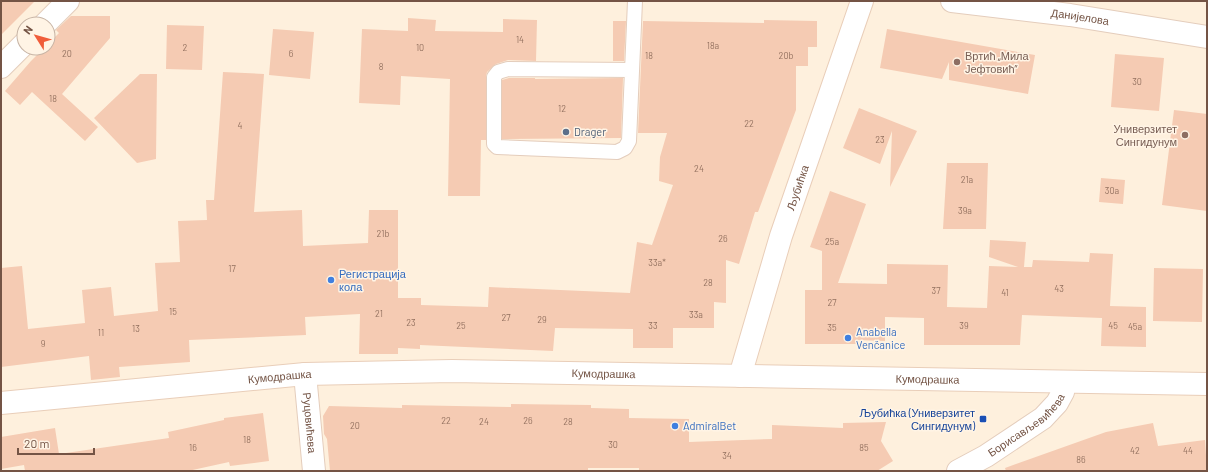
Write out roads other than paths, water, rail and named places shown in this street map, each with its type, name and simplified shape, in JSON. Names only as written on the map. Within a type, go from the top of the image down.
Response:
[{"type":"street","points":[[53,16],[68,1]]},
{"type":"street","name":"Љубићка","points":[[740,376],[781,236],[862,1]]},
{"type":"street","name":"Данијелова","points":[[952,1],[1070,14],[1207,37]]},
{"type":"street","points":[[1,67],[16,52]]},
{"type":"street","name":"Кумодрашка","points":[[1,403],[305,374],[452,371],[1207,384]]},
{"type":"street","name":"Руцовићева","points":[[305,374],[314,471]]},
{"type":"street","name":"Борисављевићева","points":[[958,471],[986,456],[1043,418],[1057,403],[1063,392],[1065,382]]},
{"type":"lane","points":[[632,70],[508,68],[498,72],[494,77],[494,144],[497,147],[617,152],[625,148],[629,141],[635,1]]},
{"type":"place","name":"Вртић „Мила Јефтовић”","points":[[957,62]]},
{"type":"place","name":"Drager","points":[[566,132]]},
{"type":"place","name":"Универзитет Сингидунум","points":[[1185,135]]},
{"type":"place","name":"Регистрација кола","points":[[331,280]]},
{"type":"place","name":"Anabella Venčanice","points":[[848,338]]},
{"type":"place","name":"Љубићка (Универзитет Сингидунум)","points":[[983,419]]},
{"type":"place","name":"AdmiralBet","points":[[675,426]]}]
